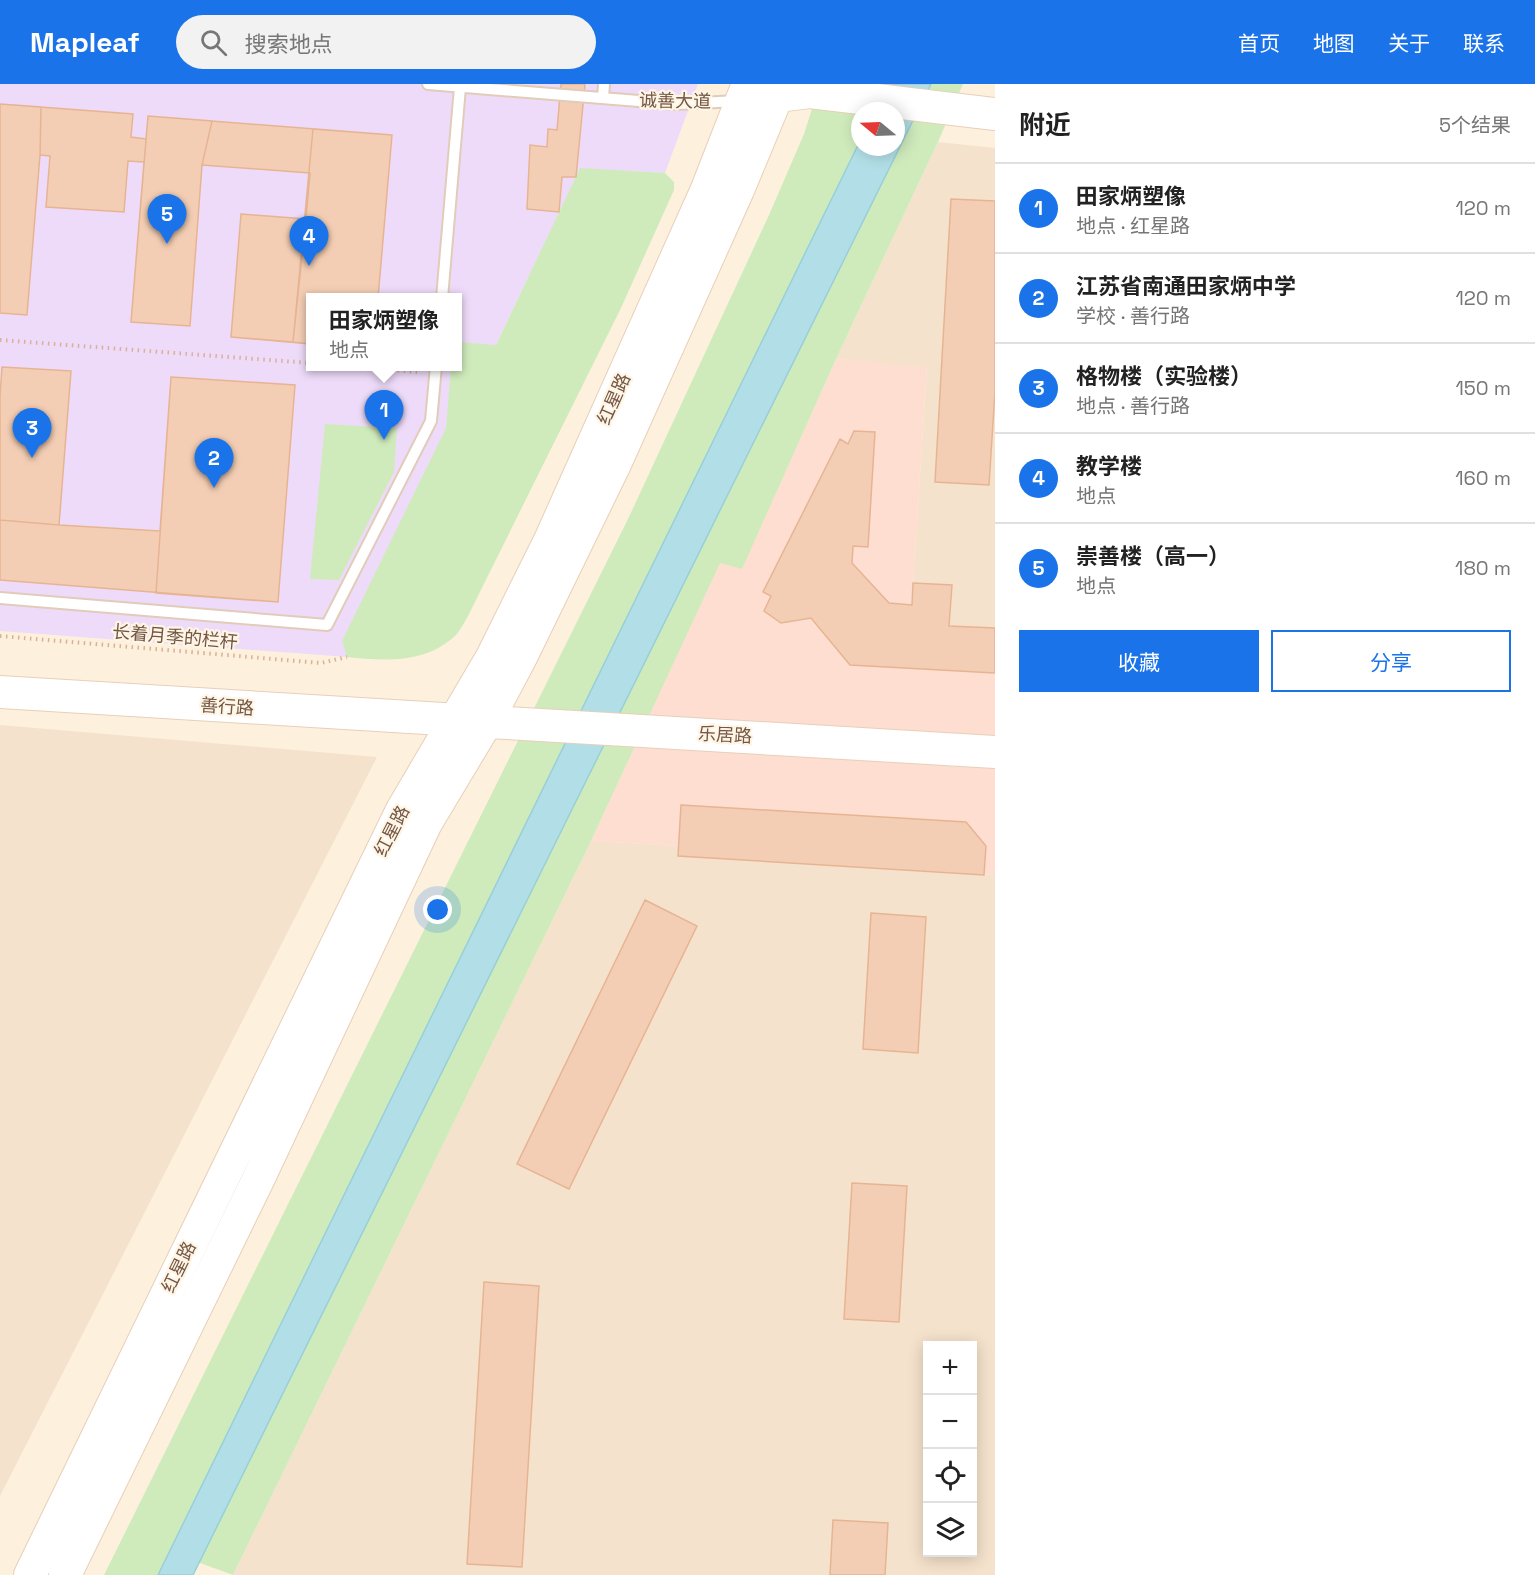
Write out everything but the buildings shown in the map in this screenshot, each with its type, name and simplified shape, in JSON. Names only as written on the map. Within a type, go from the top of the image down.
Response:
[{"type":"main road","points":[[745,92],[780,90],[810,92],[995,114]]},
{"type":"main road","name":"红星路","points":[[64,1575],[252,1192],[426,823],[486,723],[521,657],[615,464],[738,190],[780,90]]},
{"type":"main road","name":"红星路","points":[[30,1575],[397,820],[492,657],[551,538],[707,189],[745,92]]},
{"type":"main road","name":"善行路","points":[[0,692],[454,721]]},
{"type":"main road","name":"乐居路","points":[[454,721],[995,752]]},
{"type":"lane","name":"诚善大道","points":[[428,84],[676,104],[745,92]]},
{"type":"lane","points":[[603,98],[604,84]]},
{"type":"lane","points":[[442,293],[460,87]]},
{"type":"lane","points":[[0,598],[327,625],[431,421],[436,371]]},
{"type":"path","points":[[0,340],[306,363]]},
{"type":"path","name":"长着月季的栏杆","points":[[0,636],[321,663],[347,657]]},
{"type":"shaded area","points":[[0,84],[698,84],[665,173],[580,169],[347,657],[0,631]]},
{"type":"shaded area","points":[[938,142],[995,148],[995,628],[949,626],[913,583],[927,368],[836,359]]},
{"type":"shaded area","points":[[836,359],[927,367],[913,583],[952,585],[950,625],[995,628],[995,875],[678,856],[678,846],[591,841],[720,562],[742,568]]},
{"type":"shaded area","points":[[0,725],[377,757],[0,1496]]},
{"type":"shaded area","points":[[591,841],[679,846],[678,856],[995,875],[995,1575],[233,1575]]},
{"type":"green space","points":[[820,84],[963,84],[742,569],[720,563],[591,841],[233,1575],[170,1552],[158,1575],[104,1575],[628,519],[769,215],[804,134]]},
{"type":"green space","points":[[580,168],[665,173],[674,182],[674,190],[621,308],[462,627],[443,645],[417,656],[390,659],[347,657],[342,641],[446,428],[451,371],[462,371],[462,342],[496,345]]},
{"type":"green space","points":[[325,424],[397,428],[394,472],[339,580],[310,579]]},
{"type":"water","points":[[888,84],[931,84],[905,137],[905,102],[879,102]]},
{"type":"water","points":[[853,156],[895,156],[193,1575],[158,1575]]},
{"type":"place","name":"崇善楼（高一）","points":[[167,244]]},
{"type":"place","name":"教学楼","points":[[309,266]]},
{"type":"place","name":"田家炳塑像","points":[[384,440]]},
{"type":"place","name":"格物楼（实验楼）","points":[[32,458]]},
{"type":"place","name":"江苏省南通田家炳中学","points":[[214,488]]}]
